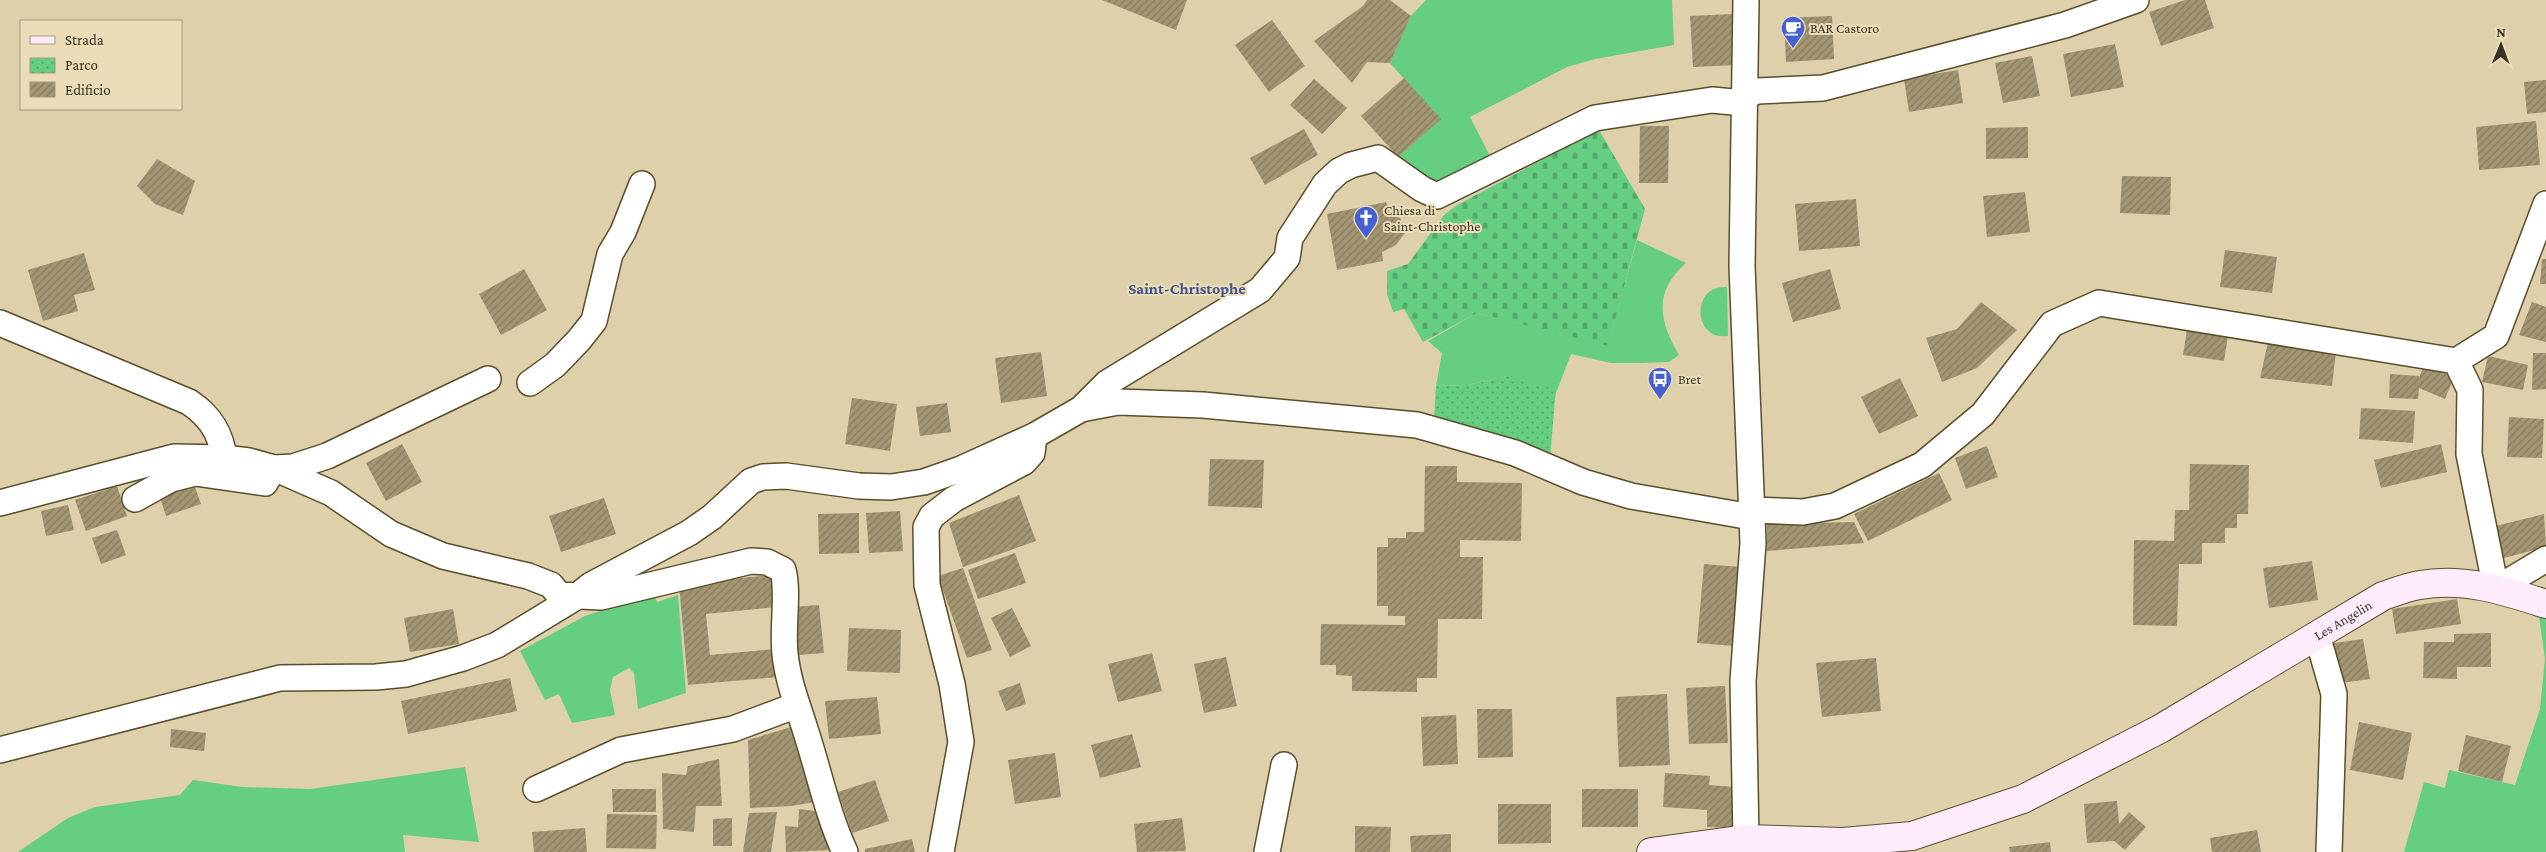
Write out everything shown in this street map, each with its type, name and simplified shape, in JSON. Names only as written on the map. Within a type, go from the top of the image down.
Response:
[{"type":"street","points":[[1743,844],[1743,681],[1752,575],[1752,510],[1742,266],[1746,0]]},
{"type":"street","points":[[0,750],[280,678],[376,677],[406,674],[463,658],[497,645],[634,560],[690,533],[712,517],[751,481],[763,477],[786,476],[859,486],[891,487],[924,482],[961,469],[1034,436],[1081,409],[1107,383],[1260,290],[1287,258],[1290,238],[1326,184],[1338,172],[1350,165],[1378,158],[1422,189],[1437,196],[1595,118],[1712,100],[1733,102],[1757,91],[1823,88],[2065,25],[2136,0]]},
{"type":"street","points":[[530,383],[544,374],[567,352],[594,321],[610,254],[623,232],[642,184]]},
{"type":"street","points":[[1081,409],[1118,402],[1203,404],[1417,425],[1514,453],[1583,482],[1631,496],[1740,515],[1752,510],[1803,512],[1835,506],[1922,465],[1984,414],[2052,324],[2099,303],[2456,361],[2496,336],[2546,204]]},
{"type":"street","points":[[0,323],[189,402],[209,417],[222,443],[224,458]]},
{"type":"street","points":[[2456,361],[2470,390],[2469,454],[2496,589],[2546,559]]},
{"type":"street","points":[[274,468],[293,467],[327,456],[488,379]]},
{"type":"street","points":[[941,852],[961,742],[952,684],[927,585],[926,527],[932,516],[954,499],[1024,462],[1032,453],[1034,436]]},
{"type":"street","points":[[0,503],[174,458],[224,458],[249,461],[274,468],[331,493],[392,534],[443,556],[528,576],[551,585],[559,595],[601,597],[751,562],[776,565],[783,570],[786,579],[783,620],[785,655],[792,692],[821,790],[845,852]]},
{"type":"street","points":[[135,499],[172,479],[195,473],[265,483],[274,468]]},
{"type":"street","name":"Les Angelin","points":[[1651,852],[1743,844],[1843,842],[1912,836],[2023,799],[2160,729],[2383,596],[2419,585],[2466,583],[2496,589],[2546,604]]},
{"type":"street","points":[[2317,635],[2334,694],[2329,852]]},
{"type":"street","points":[[536,789],[621,750],[732,729],[797,705]]},
{"type":"street","points":[[1267,852],[1284,765]]},
{"type":"green space","points":[[1426,0],[1672,0],[1674,45],[1595,59],[1567,67],[1470,117],[1491,158],[1436,184],[1409,170],[1398,157],[1440,119],[1390,63],[1411,16]]},
{"type":"green space","points":[[1599,130],[1645,209],[1608,346],[1477,313],[1423,342],[1404,309],[1393,312],[1387,294],[1387,271],[1408,264],[1444,215],[1457,205]]},
{"type":"green space","points":[[1637,240],[1686,263],[1675,274],[1668,285],[1663,307],[1667,330],[1679,355],[1669,362],[1611,363],[1571,354],[1554,398],[1508,376],[1467,385],[1436,386],[1442,353],[1428,341],[1477,313],[1608,345]]},
{"type":"green space","points":[[1727,287],[1728,336],[1716,335],[1708,330],[1702,322],[1700,312],[1702,303],[1707,294],[1715,288]]},
{"type":"green space","points":[[1508,376],[1535,386],[1556,388],[1550,458],[1434,420],[1436,386],[1467,385]]},
{"type":"green space","points":[[653,594],[657,602],[678,595],[686,693],[638,709],[634,673],[629,668],[613,677],[610,690],[615,715],[572,723],[559,694],[545,700],[520,651],[585,616]]},
{"type":"green space","points":[[2539,616],[2546,619],[2546,852],[2404,852],[2424,782],[2445,788],[2449,770],[2515,785],[2540,709],[2545,659]]},
{"type":"green space","points":[[465,767],[479,842],[403,835],[405,852],[18,852],[68,818],[95,807],[180,795],[193,780],[242,787],[310,789]]},
{"type":"building","points":[[1102,0],[1187,0],[1176,30]]},
{"type":"building","points":[[1367,0],[1390,0],[1411,16],[1390,63],[1367,62],[1352,83],[1314,41],[1363,6]]},
{"type":"building","points":[[2185,0],[2205,0],[2214,28],[2161,46],[2149,12]]},
{"type":"building","points":[[1733,14],[1737,65],[1693,67],[1690,16]]},
{"type":"building","points":[[1832,16],[1834,59],[1786,62],[1784,18]]},
{"type":"building","points":[[1272,20],[1305,66],[1269,92],[1235,45]]},
{"type":"building","points":[[2115,44],[2124,87],[2071,97],[2063,54]]},
{"type":"building","points":[[2032,56],[2040,96],[2003,103],[1995,63]]},
{"type":"building","points":[[1958,70],[1963,103],[1909,112],[1904,79]]},
{"type":"building","points":[[1404,78],[1441,119],[1398,157],[1361,116]]},
{"type":"building","points":[[1314,79],[1347,108],[1322,134],[1290,105]]},
{"type":"building","points":[[2546,80],[2546,112],[2527,114],[2524,82]]},
{"type":"building","points":[[2536,121],[2540,165],[2479,170],[2476,127]]},
{"type":"building","points":[[1640,126],[1669,126],[1668,183],[1639,183]]},
{"type":"building","points":[[2028,127],[2028,158],[1986,159],[1986,128]]},
{"type":"building","points":[[1304,129],[1318,155],[1265,185],[1250,158]]},
{"type":"building","points":[[157,159],[195,181],[183,215],[155,204],[137,186]]},
{"type":"building","points":[[2122,176],[2171,177],[2170,215],[2120,213]]},
{"type":"building","points":[[2025,192],[2030,232],[1987,237],[1983,196]]},
{"type":"building","points":[[1856,199],[1860,246],[1799,251],[1795,204]]},
{"type":"building","name":"Chiesa di Saint-Christophe","points":[[1386,202],[1391,215],[1400,218],[1405,233],[1396,245],[1382,252],[1383,261],[1337,270],[1327,214]]},
{"type":"building","points":[[2225,250],[2277,257],[2272,293],[2220,287]]},
{"type":"building","points":[[84,253],[95,290],[74,295],[78,311],[43,321],[28,270]]},
{"type":"building","points":[[2542,259],[2546,259],[2546,284],[2540,284]]},
{"type":"building","points":[[524,269],[547,310],[501,335],[479,294]]},
{"type":"building","points":[[1830,269],[1841,309],[1793,322],[1782,283]]},
{"type":"building","points":[[1981,302],[2017,330],[1977,368],[1942,382],[1926,338],[1957,329]]},
{"type":"building","points":[[2532,302],[2546,307],[2546,342],[2519,335]]},
{"type":"building","points":[[2188,323],[2229,330],[2224,361],[2183,355]]},
{"type":"building","points":[[2269,338],[2336,351],[2332,386],[2260,378]]},
{"type":"building","points":[[1041,352],[1047,396],[1001,403],[995,358]]},
{"type":"building","points":[[2533,353],[2546,353],[2546,389],[2532,390]]},
{"type":"building","points":[[2488,356],[2528,365],[2523,390],[2482,382]]},
{"type":"building","points":[[2424,365],[2454,377],[2445,399],[2419,388],[2418,399],[2389,398],[2390,374],[2419,376],[2419,378]]},
{"type":"building","points":[[1900,378],[1918,416],[1879,434],[1861,397]]},
{"type":"building","points":[[852,398],[897,404],[890,451],[845,444]]},
{"type":"building","points":[[947,403],[951,432],[920,436],[916,407]]},
{"type":"building","points":[[2361,408],[2415,411],[2413,443],[2359,439]]},
{"type":"building","points":[[2509,417],[2544,419],[2542,458],[2507,457]]},
{"type":"building","points":[[402,444],[422,482],[386,501],[366,463]]},
{"type":"building","points":[[2441,444],[2447,472],[2381,488],[2374,460]]},
{"type":"building","points":[[1987,446],[1998,477],[1966,489],[1955,458]]},
{"type":"building","points":[[1210,459],[1264,460],[1262,508],[1208,506]]},
{"type":"building","points":[[2190,464],[2249,465],[2248,514],[2237,514],[2237,528],[2225,528],[2225,543],[2202,543],[2202,564],[2179,564],[2177,626],[2133,625],[2134,540],[2174,541],[2175,510],[2189,510]]},
{"type":"building","points":[[1425,466],[1457,466],[1457,482],[1522,483],[1521,541],[1460,540],[1460,557],[1483,557],[1482,619],[1438,619],[1437,678],[1417,678],[1417,692],[1352,691],[1352,676],[1336,675],[1336,665],[1320,665],[1321,624],[1405,625],[1405,616],[1388,616],[1388,606],[1377,606],[1377,547],[1388,547],[1388,538],[1406,538],[1406,532],[1424,532]]},
{"type":"building","points":[[1939,473],[1952,500],[1868,541],[1854,514]]},
{"type":"building","points":[[192,479],[201,504],[166,516],[158,491]]},
{"type":"building","points":[[117,486],[127,516],[86,531],[75,500]]},
{"type":"building","points":[[1019,495],[1036,541],[963,567],[949,523]]},
{"type":"building","points":[[604,498],[616,534],[561,552],[549,516]]},
{"type":"building","points":[[68,505],[74,530],[46,536],[41,511]]},
{"type":"building","points":[[900,511],[903,551],[869,553],[866,513]]},
{"type":"building","points":[[859,513],[859,553],[819,554],[818,514]]},
{"type":"building","points":[[2544,514],[2546,547],[2500,559],[2492,527]]},
{"type":"building","points":[[1854,522],[1864,543],[1767,551],[1767,524]]},
{"type":"building","points":[[117,530],[126,555],[101,564],[92,538]]},
{"type":"building","points":[[1015,553],[1026,583],[978,599],[968,570]]},
{"type":"building","points":[[2312,561],[2318,600],[2269,608],[2263,568]]},
{"type":"building","points":[[1704,564],[1740,567],[1733,646],[1697,643]]},
{"type":"building","points":[[963,568],[992,650],[967,658],[938,576]]},
{"type":"building","points":[[773,575],[776,607],[706,614],[710,655],[775,649],[778,677],[688,685],[679,584]]},
{"type":"building","points":[[2457,599],[2461,624],[2396,634],[2392,609]]},
{"type":"building","points":[[819,605],[824,653],[797,655],[792,607]]},
{"type":"building","points":[[1012,608],[1031,646],[1010,657],[991,618]]},
{"type":"building","points":[[453,609],[459,644],[410,652],[404,618]]},
{"type":"building","points":[[849,628],[901,630],[900,673],[847,671]]},
{"type":"building","points":[[2491,633],[2491,667],[2457,667],[2457,679],[2423,678],[2424,642],[2454,642],[2454,634]]},
{"type":"building","points":[[2363,639],[2370,679],[2341,683],[2334,643]]},
{"type":"building","points":[[1152,653],[1162,691],[1118,702],[1108,664]]},
{"type":"building","points":[[1226,657],[1237,706],[1204,713],[1194,664]]},
{"type":"building","points":[[1876,658],[1881,711],[1822,717],[1816,663]]},
{"type":"building","points":[[510,678],[517,711],[408,734],[401,701]]},
{"type":"building","points":[[1020,683],[1026,704],[1006,711],[998,691]]},
{"type":"building","points":[[1725,686],[1728,743],[1689,744],[1686,688]]},
{"type":"building","points":[[1667,694],[1670,765],[1619,767],[1616,697]]},
{"type":"building","points":[[877,697],[881,734],[829,739],[825,701]]},
{"type":"building","points":[[1477,709],[1512,709],[1513,757],[1478,758]]},
{"type":"building","points":[[1456,715],[1458,764],[1423,766],[1421,717]]},
{"type":"building","points":[[2359,722],[2412,733],[2403,780],[2350,770]]},
{"type":"building","points":[[791,727],[815,802],[791,806],[750,808],[748,740]]},
{"type":"building","points":[[171,729],[206,733],[204,751],[170,747]]},
{"type":"building","points":[[1132,734],[1141,767],[1100,778],[1091,745]]},
{"type":"building","points":[[2466,735],[2511,746],[2502,782],[2458,771]]},
{"type":"building","points":[[1055,753],[1061,797],[1015,804],[1008,760]]},
{"type":"building","points":[[719,759],[722,806],[696,806],[694,832],[663,829],[662,773],[686,775],[688,766]]},
{"type":"building","points":[[1665,773],[1710,776],[1709,785],[1735,787],[1733,828],[1707,827],[1707,810],[1663,807]]},
{"type":"building","points":[[875,780],[889,821],[852,833],[838,792]]},
{"type":"building","points":[[612,789],[656,789],[656,812],[613,812]]},
{"type":"building","points":[[1582,789],[1638,789],[1638,827],[1582,827]]},
{"type":"building","points":[[2117,801],[2119,824],[2129,812],[2146,827],[2125,850],[2114,841],[2087,843],[2084,804]]},
{"type":"building","points":[[1498,804],[1551,804],[1551,843],[1498,844]]},
{"type":"building","points":[[799,809],[823,812],[834,850],[786,852],[785,826],[798,827]]},
{"type":"building","points":[[777,812],[771,852],[743,852],[749,813]]},
{"type":"building","points":[[607,814],[657,815],[656,849],[606,848]]},
{"type":"building","points":[[732,818],[732,846],[713,846],[713,819]]},
{"type":"building","points":[[1182,818],[1186,851],[1137,852],[1134,824]]},
{"type":"building","points":[[1355,826],[1391,827],[1390,852],[1355,852]]},
{"type":"building","points":[[585,828],[587,852],[534,852],[532,832]]},
{"type":"building","points":[[2257,830],[2261,852],[2212,852],[2210,838]]},
{"type":"building","points":[[1451,834],[1451,852],[1411,852],[1410,836]]},
{"type":"building","points":[[912,839],[915,852],[865,852],[865,849]]},
{"type":"building","points":[[2050,842],[2051,852],[2010,852],[2009,847]]},
{"type":"place","name":"BAR Castoro","points":[[1793,49]]},
{"type":"place","name":"Chiesa di Saint-Christophe","points":[[1366,239]]},
{"type":"place","name":"Bret","points":[[1660,400]]},
{"type":"district","name":"Saint-Christophe","points":[[1187,288]]}]
